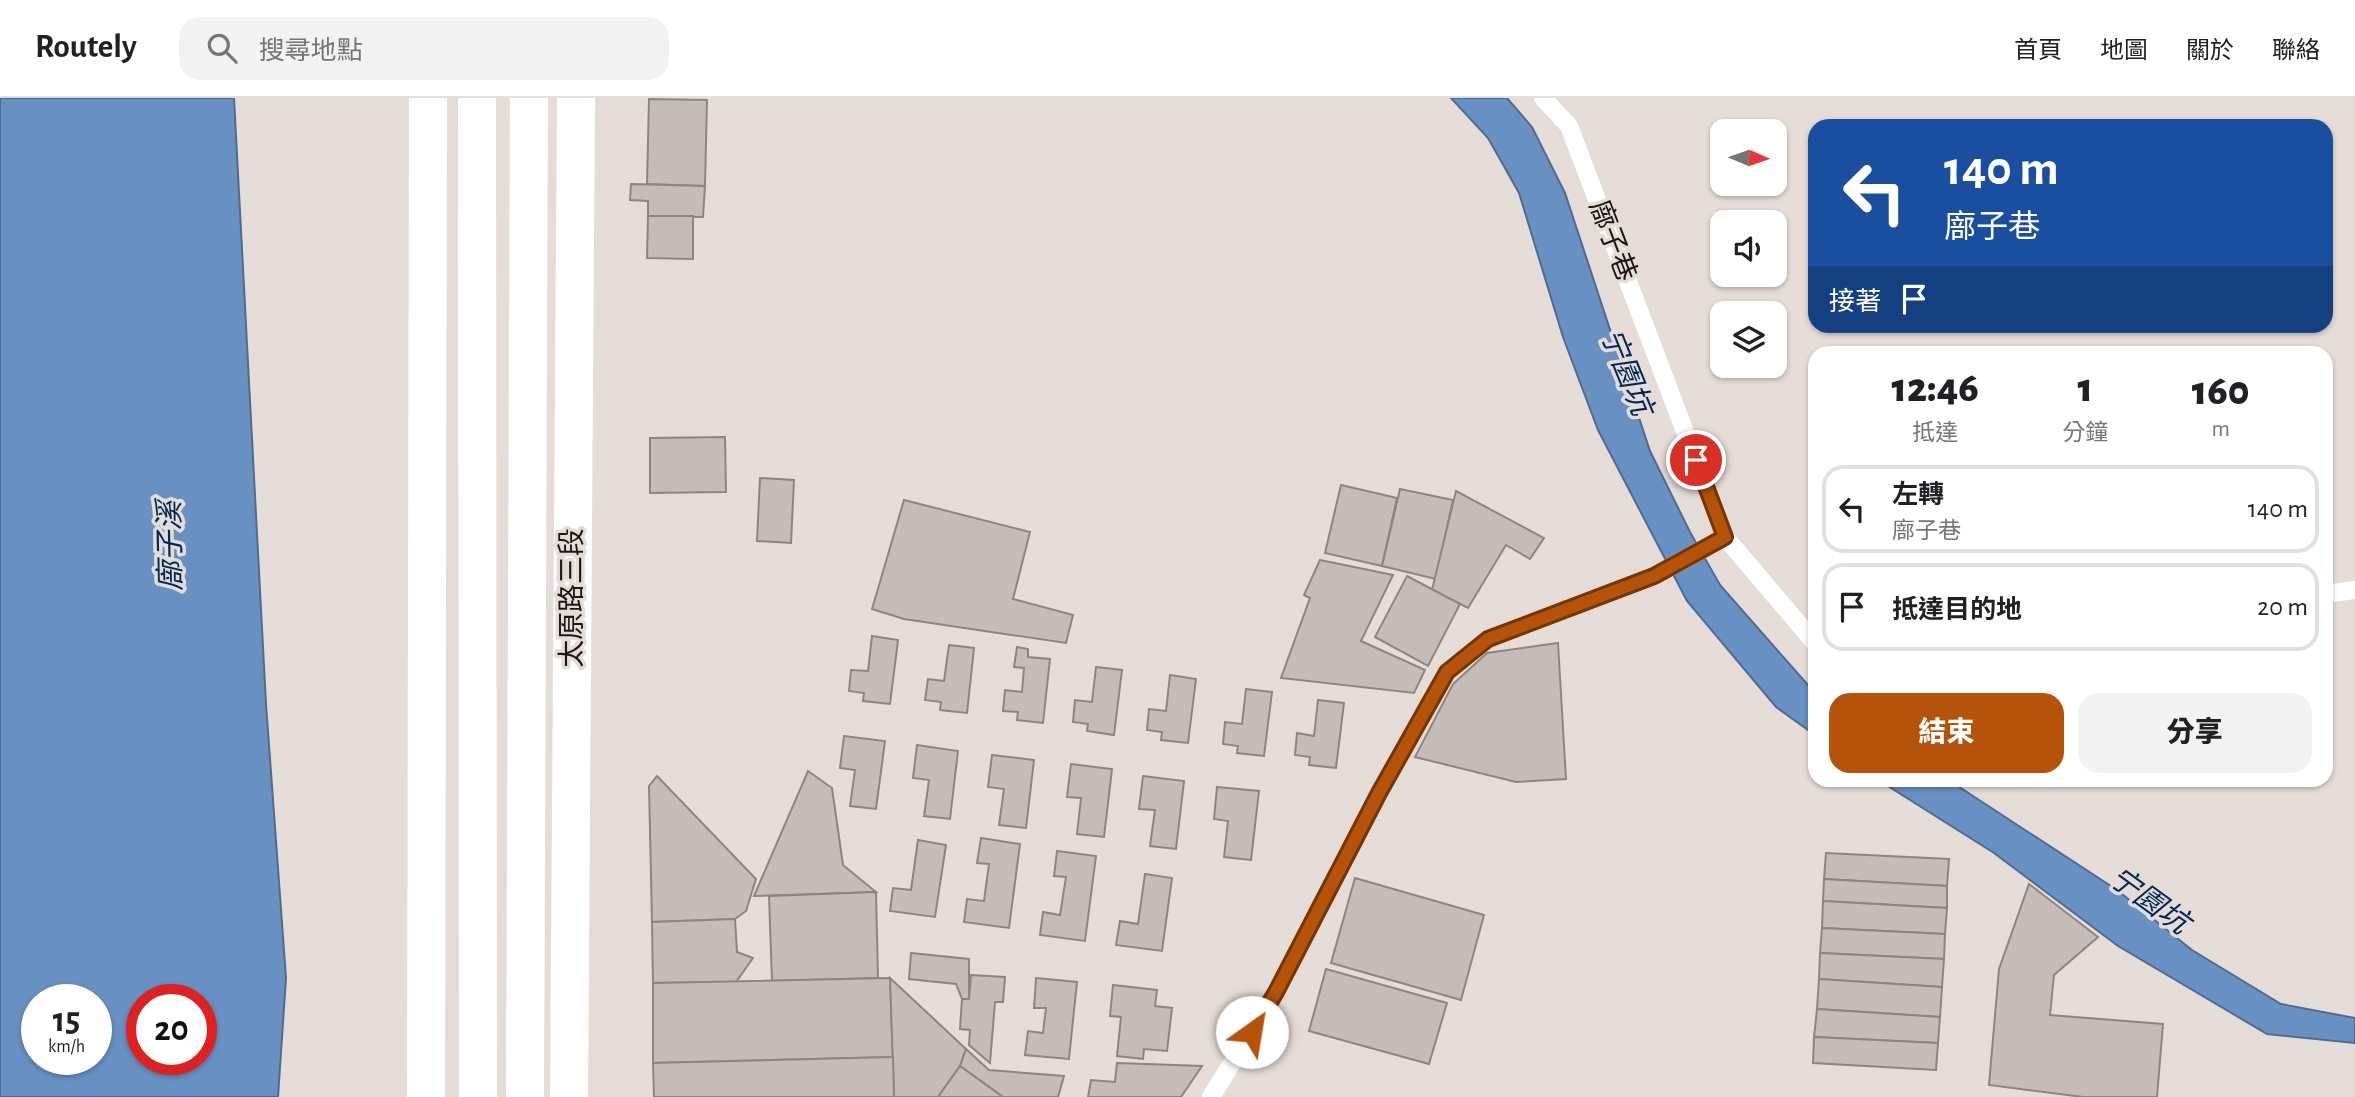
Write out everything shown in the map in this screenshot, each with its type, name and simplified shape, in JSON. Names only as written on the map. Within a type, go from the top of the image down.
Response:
[{"type":"main road","points":[[426,1097],[428,98]]},
{"type":"main road","points":[[477,98],[478,1097]]},
{"type":"main road","name":"太原路三段","points":[[525,1097],[529,98]]},
{"type":"main road","name":"太原路三段","points":[[569,1097],[576,98]]},
{"type":"lane","name":"廍子巷","points":[[1543,98],[1569,126],[1725,537],[1808,635]]},
{"type":"lane","points":[[1211,1097],[1276,992],[1379,793],[1447,672],[1488,639],[1654,576],[1725,537]]},
{"type":"lane","points":[[2333,593],[2355,590]]},
{"type":"water","name":"廍子溪","points":[[0,98],[234,98],[266,704],[286,978],[278,1097],[0,1097]]},
{"type":"water","points":[[1451,98],[1507,98],[1532,127],[1565,193],[1650,451],[1720,585],[1808,685],[1808,730],[1776,707],[1687,601],[1598,430],[1563,337],[1519,193],[1488,138]]},
{"type":"water","points":[[1890,787],[1959,787],[2117,890],[2192,950],[2281,1004],[2355,1018],[2355,1043],[2267,1034],[2118,946],[1994,853]]},
{"type":"building","points":[[649,99],[707,100],[705,186],[647,184]]},
{"type":"building","points":[[631,184],[705,186],[703,217],[648,216],[648,201],[630,200]]},
{"type":"building","points":[[648,216],[693,216],[693,259],[647,258]]},
{"type":"building","points":[[725,437],[726,492],[650,493],[650,438]]},
{"type":"building","points":[[760,478],[794,480],[791,543],[757,541]]},
{"type":"building","points":[[1341,485],[1397,498],[1382,566],[1325,553]]},
{"type":"building","points":[[1400,489],[1453,500],[1436,579],[1382,566]]},
{"type":"building","points":[[1456,491],[1544,538],[1530,559],[1506,545],[1468,608],[1432,590]]},
{"type":"building","points":[[904,500],[1030,532],[1013,599],[1073,615],[1066,643],[904,619],[872,609]]},
{"type":"building","points":[[1320,560],[1393,575],[1361,641],[1425,670],[1414,693],[1281,678],[1310,598],[1304,595]]},
{"type":"building","points":[[1407,576],[1460,604],[1428,666],[1375,637]]},
{"type":"building","points":[[872,636],[898,640],[890,704],[863,701],[864,693],[849,691],[851,670],[868,671]]},
{"type":"building","points":[[1558,643],[1566,779],[1516,782],[1415,757],[1453,684],[1487,653]]},
{"type":"building","points":[[949,645],[974,648],[967,713],[940,710],[941,702],[925,700],[928,679],[944,681]]},
{"type":"building","points":[[1017,647],[1028,649],[1028,657],[1050,659],[1043,723],[1017,720],[1018,712],[1003,711],[1005,690],[1022,692],[1024,668],[1014,667]]},
{"type":"building","points":[[1096,667],[1122,670],[1114,735],[1087,731],[1088,724],[1073,722],[1075,700],[1092,702]]},
{"type":"building","points":[[1170,675],[1196,679],[1188,743],[1161,740],[1162,732],[1147,730],[1149,709],[1166,711]]},
{"type":"building","points":[[1246,689],[1272,692],[1264,756],[1237,753],[1238,746],[1223,744],[1225,722],[1242,724]]},
{"type":"building","points":[[1318,700],[1344,703],[1336,768],[1309,765],[1310,757],[1295,755],[1297,733],[1314,736]]},
{"type":"building","points":[[844,736],[885,741],[876,809],[850,806],[855,770],[840,768]]},
{"type":"building","points":[[917,745],[958,751],[950,819],[924,816],[929,780],[913,778]]},
{"type":"building","points":[[992,755],[1034,760],[1026,828],[999,825],[1004,789],[988,787]]},
{"type":"building","points":[[1071,764],[1112,769],[1104,837],[1077,834],[1081,798],[1067,797]]},
{"type":"building","points":[[808,771],[832,788],[843,865],[876,892],[754,896]]},
{"type":"building","points":[[657,776],[756,879],[746,911],[735,919],[652,922],[649,786]]},
{"type":"building","points":[[1143,776],[1184,781],[1176,849],[1150,846],[1155,810],[1139,809]]},
{"type":"building","points":[[1217,787],[1259,791],[1251,860],[1224,857],[1228,821],[1214,819]]},
{"type":"building","points":[[981,838],[1020,844],[1009,928],[964,922],[967,899],[984,901],[989,864],[977,863]]},
{"type":"building","points":[[918,840],[946,845],[935,917],[890,911],[893,888],[911,890]]},
{"type":"building","points":[[1057,851],[1096,856],[1085,941],[1040,935],[1043,912],[1060,915],[1066,877],[1054,876]]},
{"type":"building","points":[[1826,853],[1949,859],[1947,886],[1824,879]]},
{"type":"building","points":[[1145,874],[1172,878],[1162,951],[1116,945],[1120,921],[1138,924]]},
{"type":"building","points":[[1355,878],[1484,915],[1461,1000],[1331,963]]},
{"type":"building","points":[[1824,879],[1947,886],[1947,908],[1823,901]]},
{"type":"building","points":[[2029,884],[2098,937],[2054,975],[2050,1015],[2163,1024],[2157,1097],[2083,1097],[1989,1085],[1999,969]]},
{"type":"building","points":[[876,892],[878,978],[772,981],[769,896]]},
{"type":"building","points":[[1823,901],[1947,908],[1945,934],[1822,928]]},
{"type":"building","points":[[735,919],[737,952],[753,958],[736,982],[653,983],[652,922]]},
{"type":"building","points":[[1822,928],[1945,934],[1944,959],[1820,953]]},
{"type":"building","points":[[911,953],[969,959],[969,999],[962,999],[956,984],[909,979]]},
{"type":"building","points":[[1820,953],[1944,959],[1942,987],[1819,979]]},
{"type":"building","points":[[1326,969],[1447,1003],[1429,1064],[1309,1031]]},
{"type":"building","points":[[971,975],[1005,977],[1003,1002],[995,1002],[990,1063],[969,1045],[970,1030],[960,1029],[962,999],[969,999]]},
{"type":"building","points":[[890,978],[893,1057],[653,1063],[653,983]]},
{"type":"building","points":[[890,978],[966,1049],[960,1066],[938,1097],[894,1097]]},
{"type":"building","points":[[1036,978],[1077,982],[1069,1059],[1025,1055],[1028,1031],[1043,1033],[1046,1008],[1034,1008]]},
{"type":"building","points":[[1819,979],[1942,987],[1940,1017],[1817,1009]]},
{"type":"building","points":[[1113,985],[1157,990],[1155,1006],[1172,1008],[1167,1051],[1144,1049],[1143,1059],[1117,1056],[1121,1017],[1110,1016]]},
{"type":"building","points":[[1817,1009],[1940,1017],[1938,1043],[1814,1037]]},
{"type":"building","points":[[1814,1037],[1938,1043],[1936,1070],[1813,1063]]},
{"type":"building","points":[[966,1049],[989,1070],[1064,1076],[1058,1097],[1003,1097],[960,1066]]},
{"type":"building","points":[[893,1057],[894,1097],[654,1097],[653,1063]]},
{"type":"building","points":[[1117,1063],[1202,1066],[1181,1097],[1088,1097],[1091,1080],[1115,1082]]},
{"type":"building","points":[[960,1066],[1003,1097],[938,1097]]},
{"type":"route","points":[[1252,1032],[1276,992],[1379,793],[1447,672],[1488,639],[1654,576],[1725,537],[1696,460]]},
{"type":"water label","name":"宁園坑","points":[[1626,372]]},
{"type":"water label","name":"宁園坑","points":[[2149,901]]}]
